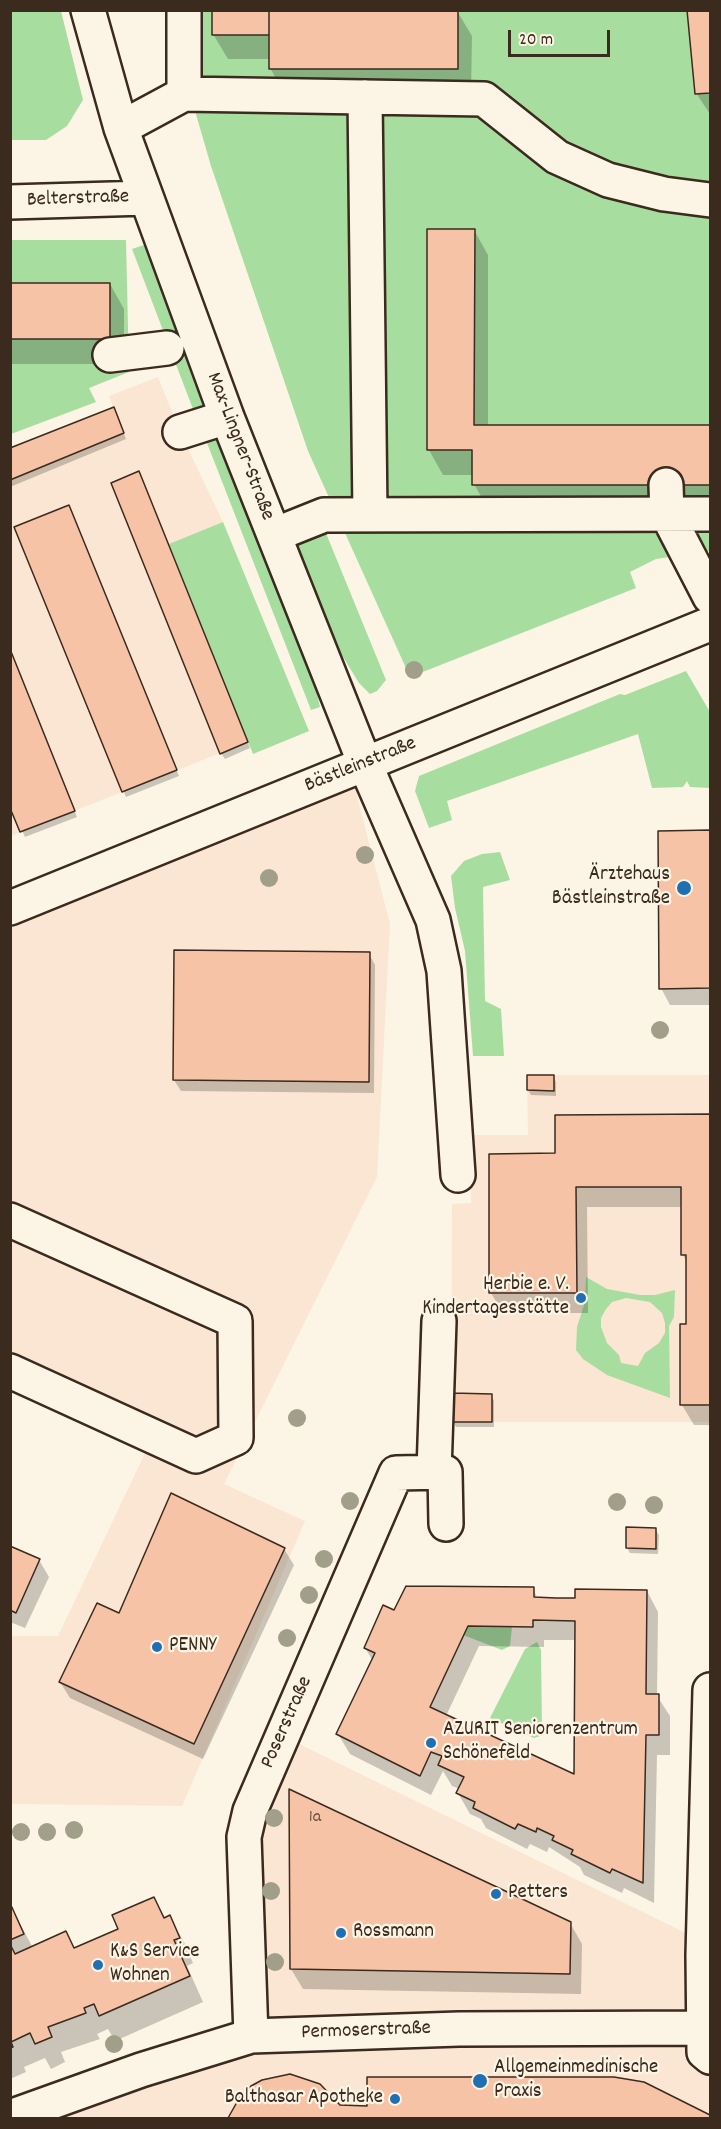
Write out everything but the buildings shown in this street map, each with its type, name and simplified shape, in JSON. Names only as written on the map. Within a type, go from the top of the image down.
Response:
[{"type":"street","name":"Max-Lingner-Straße","points":[[88,10],[121,128],[227,417],[365,764],[433,920],[444,971],[458,1175]]},
{"type":"street","points":[[184,10],[184,94]]},
{"type":"street","points":[[121,128],[184,94],[483,99],[557,157],[608,180],[664,194],[711,200]]},
{"type":"street","points":[[365,97],[370,514]]},
{"type":"street","name":"Belterstraße","points":[[10,202],[146,198]]},
{"type":"street","points":[[110,355],[167,348]]},
{"type":"street","points":[[180,432],[227,417]]},
{"type":"street","points":[[667,499],[711,597]]},
{"type":"street","points":[[274,535],[324,515],[667,499],[711,514]]},
{"type":"street","name":"Bästleinstraße","points":[[10,908],[711,624]]},
{"type":"street","points":[[10,1220],[235,1321],[236,1438],[196,1456],[10,1371]]},
{"type":"street","points":[[439,1321],[440,1472],[446,1524]]},
{"type":"street","name":"Poserstraße","points":[[251,2036],[244,1849],[248,1817],[396,1473],[440,1472]]},
{"type":"street","points":[[708,2037],[711,1690]]},
{"type":"street","name":"Permoserstraße","points":[[10,2117],[141,2070],[251,2036],[459,2029],[708,2037]]},
{"type":"shaded area","points":[[158,377],[180,432],[223,522],[169,545],[248,742],[11,836],[11,448],[113,407],[109,396]]},
{"type":"shaded area","points":[[347,757],[390,924],[377,1177],[224,1484],[305,1521],[182,1806],[11,1804],[11,1636],[58,1636],[147,1449],[11,1388],[11,893]]},
{"type":"shaded area","name":"Herbie e. V. Kindertagesstätte","points":[[527,1075],[710,1075],[710,1422],[451,1422],[452,1204],[471,1203],[470,1135],[528,1135]]},
{"type":"shaded area","points":[[291,1740],[692,1936],[710,1951],[710,2118],[11,2118],[261,2025],[256,1824]]},
{"type":"green space","points":[[11,10],[61,11],[83,100],[67,126],[46,140],[11,140]]},
{"type":"green space","points":[[166,11],[710,11],[710,551],[656,559],[630,572],[636,588],[410,677],[308,451],[211,166]]},
{"type":"green space","points":[[11,240],[126,240],[129,372],[89,388],[96,402],[11,434]]},
{"type":"green space","points":[[147,244],[211,413],[196,417],[132,249]]},
{"type":"green space","points":[[215,421],[313,676],[320,707],[311,710],[200,425]]},
{"type":"green space","points":[[321,521],[386,680],[377,691],[370,694],[359,683],[340,652],[291,532]]},
{"type":"green space","points":[[223,522],[309,731],[253,754],[169,544]]},
{"type":"green space","points":[[686,671],[710,712],[710,788],[690,787],[687,781],[683,787],[652,788],[638,734],[447,801],[452,820],[429,828],[415,791],[419,776],[620,694],[625,695]]},
{"type":"green space","points":[[500,852],[510,880],[483,887],[485,1001],[501,1009],[504,1056],[473,1056],[465,951],[455,908],[451,876],[464,861],[482,854]]},
{"type":"green space","points":[[586,1277],[607,1289],[640,1295],[655,1295],[675,1290],[674,1317],[669,1326],[670,1398],[607,1375],[583,1359],[576,1350],[577,1327],[585,1302]],"holes":[[[626,1298],[650,1302],[662,1313],[665,1333],[659,1343],[645,1353],[638,1366],[621,1363],[619,1355],[607,1343],[601,1327],[601,1318],[612,1302]]]},
{"type":"green space","points":[[468,1626],[512,1627],[510,1646],[502,1650],[463,1635]]},
{"type":"green space","points":[[537,1642],[541,1650],[542,1730],[540,1736],[534,1738],[490,1718],[525,1649]]},
{"type":"place","name":"Ärztehaus Bästleinstraße","points":[[684,888]]},
{"type":"place","name":"Herbie e. V. Kindertagesstätte","points":[[581,1298]]},
{"type":"place","name":"PENNY","points":[[157,1647]]},
{"type":"place","name":"AZURIT Seniorenzentrum Schönefeld","points":[[431,1743]]},
{"type":"place","name":"Petters","points":[[496,1894]]},
{"type":"place","name":"Rossmann","points":[[341,1933]]},
{"type":"place","name":"K&S Service Wohnen","points":[[98,1965]]},
{"type":"place","name":"Allgemeinmedinische Praxis","points":[[480,2081]]},
{"type":"place","name":"Balthasar Apotheke","points":[[395,2099]]}]
